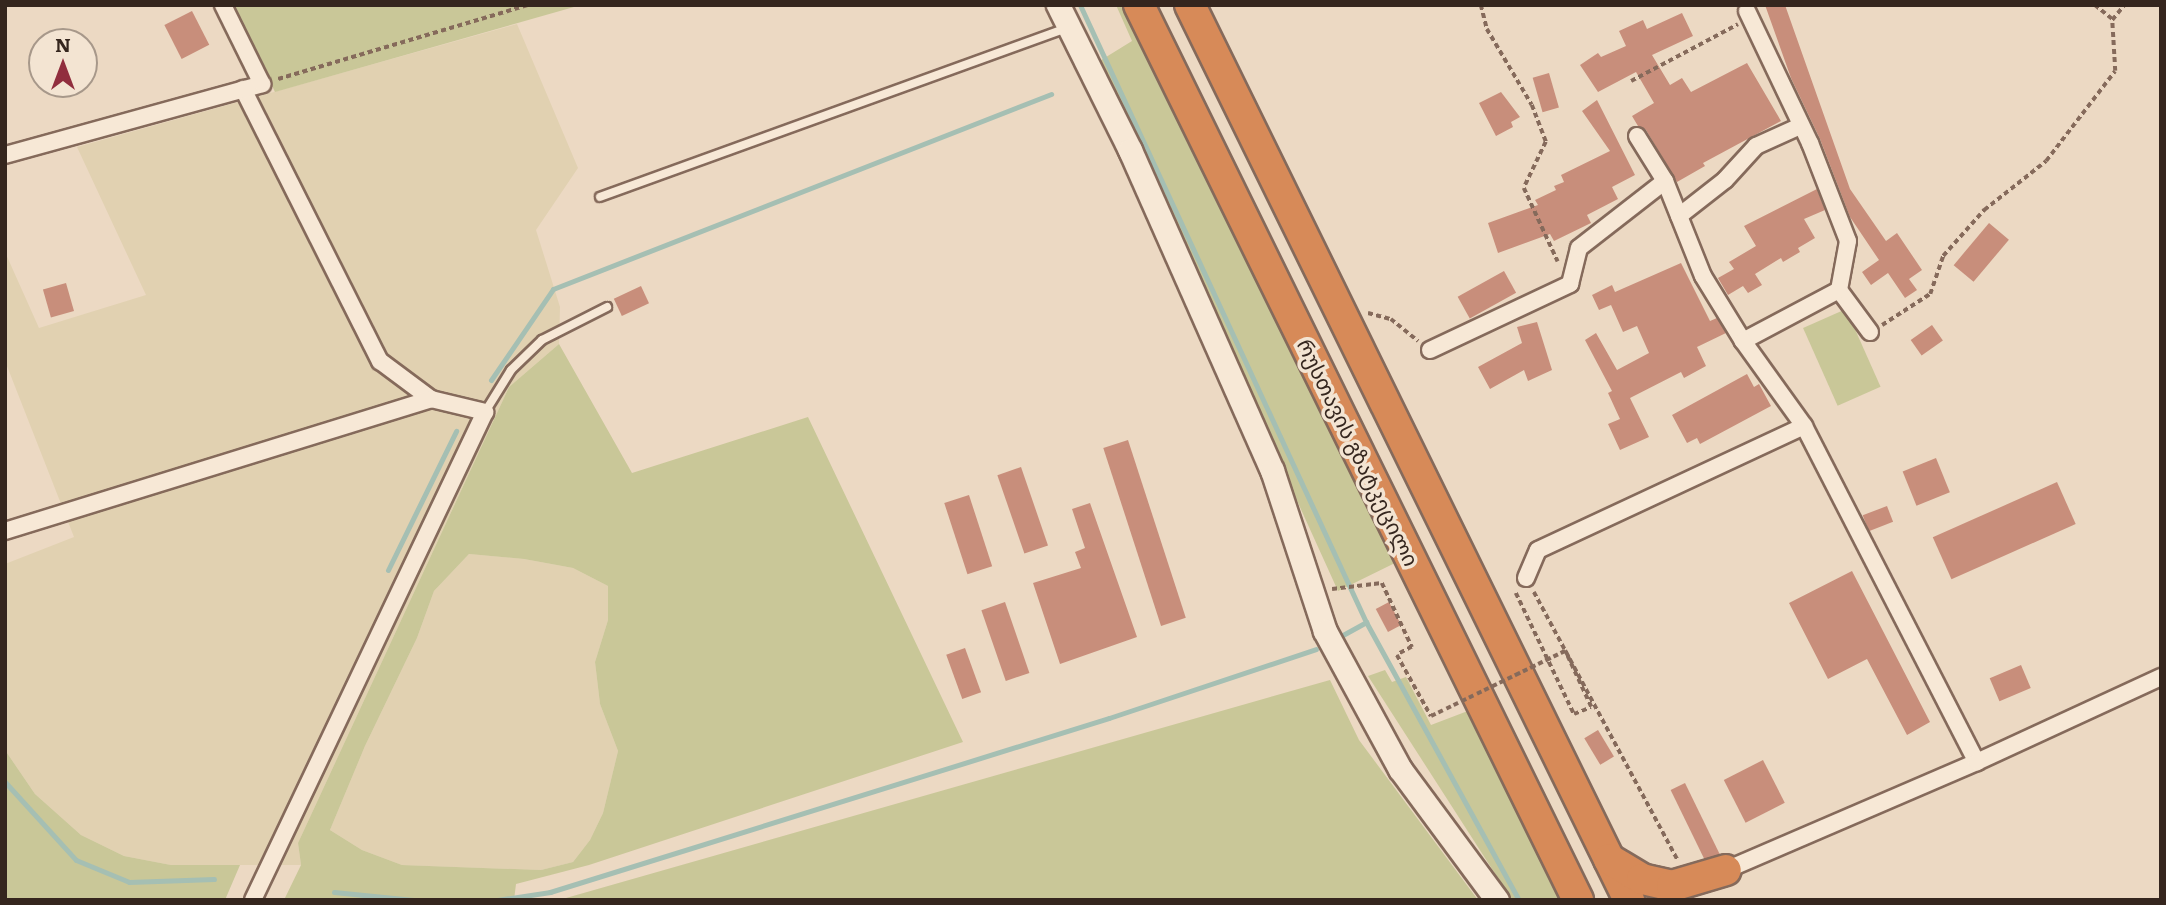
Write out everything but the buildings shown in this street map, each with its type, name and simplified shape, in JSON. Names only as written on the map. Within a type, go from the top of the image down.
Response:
[{"type":"highway","name":"რუსთავის გზატკეცილი","points":[[1139,5],[1578,900]]},
{"type":"highway","points":[[1195,10],[1336,304],[1629,900]]},
{"type":"highway","points":[[1608,858],[1642,879],[1694,890],[1726,870]]},
{"type":"street","points":[[5,155],[262,84],[223,5]]},
{"type":"street","points":[[1058,5],[1130,150],[1272,470],[1325,631],[1400,769],[1497,900]]},
{"type":"street","points":[[1748,10],[1810,143],[1847,241],[1839,290],[1870,332]]},
{"type":"street","points":[[243,89],[380,360],[431,399],[485,412],[253,900]]},
{"type":"street","points":[[1679,216],[1725,180],[1756,146],[1800,126]]},
{"type":"street","points":[[1637,136],[1665,180],[1703,276],[1743,341],[1804,426],[1977,762]]},
{"type":"street","points":[[1430,350],[1570,284],[1579,248],[1665,180]]},
{"type":"street","points":[[1743,341],[1839,290]]},
{"type":"street","points":[[5,531],[431,399]]},
{"type":"street","points":[[1526,578],[1538,550],[1804,426]]},
{"type":"street","points":[[1726,870],[1977,762],[2161,677]]},
{"type":"lane","points":[[600,197],[1068,27]]},
{"type":"lane","points":[[485,412],[511,370],[542,340],[607,307]]},
{"type":"path","points":[[262,84],[528,5]]},
{"type":"path","points":[[1481,5],[1487,29],[1532,105],[1546,142],[1524,188],[1570,284]]},
{"type":"path","points":[[2095,5],[2112,20]]},
{"type":"path","points":[[1870,332],[1930,294],[1943,256],[1984,210],[2046,161],[2115,71],[2112,20],[2124,5]]},
{"type":"path","points":[[1631,81],[1741,23],[1748,10]]},
{"type":"path","points":[[1336,304],[1391,319],[1430,350]]},
{"type":"path","points":[[1343,588],[1382,583],[1412,647],[1397,656],[1431,716],[1564,651],[1591,707],[1574,714],[1514,588],[1526,578],[1562,638],[1694,890]]},
{"type":"shaded area","points":[[234,5],[581,5],[275,92]]},
{"type":"shaded area","points":[[1116,5],[1125,5],[1395,563],[1338,591],[1098,62],[1132,41]]},
{"type":"shaded area","points":[[517,24],[578,168],[536,230],[560,307],[559,344],[509,387],[298,843],[301,865],[171,865],[124,856],[81,835],[35,794],[5,750],[5,564],[74,537],[5,361],[5,252],[39,328],[146,295],[77,147]]},
{"type":"shaded area","points":[[1846,309],[1881,387],[1838,406],[1803,328]]},
{"type":"shaded area","points":[[559,344],[632,473],[808,417],[963,742],[589,865],[516,884],[514,900],[284,900],[301,865],[298,843],[509,387]],"holes":[[[469,554],[524,559],[573,568],[608,586],[608,620],[595,662],[600,704],[618,751],[603,813],[590,840],[573,862],[541,870],[402,865],[362,850],[330,830],[365,746],[417,638],[434,591]]]},
{"type":"shaded area","points":[[469,554],[524,559],[573,568],[608,586],[608,620],[595,662],[600,704],[618,751],[603,813],[590,840],[573,862],[541,870],[402,865],[362,850],[330,830],[365,746],[417,638],[434,591]]},
{"type":"shaded area","points":[[1385,670],[1392,682],[1406,677],[1431,725],[1473,709],[1567,900],[1512,900],[1368,676]]},
{"type":"shaded area","points":[[1330,680],[1359,740],[1478,900],[559,900]]},
{"type":"shaded area","points":[[5,750],[35,794],[81,835],[124,856],[171,865],[240,865],[225,900],[5,900]]},
{"type":"waterway","points":[[1080,5],[1366,622],[1519,900]]},
{"type":"waterway","points":[[491,380],[553,289],[1051,94]]},
{"type":"waterway","points":[[388,570],[456,431]]},
{"type":"waterway","points":[[1341,636],[1366,622]]},
{"type":"waterway","points":[[497,900],[550,892],[1109,718],[1316,649]]},
{"type":"waterway","points":[[5,782],[76,860],[129,882],[214,879]]},
{"type":"waterway","points":[[334,892],[414,900]]}]
